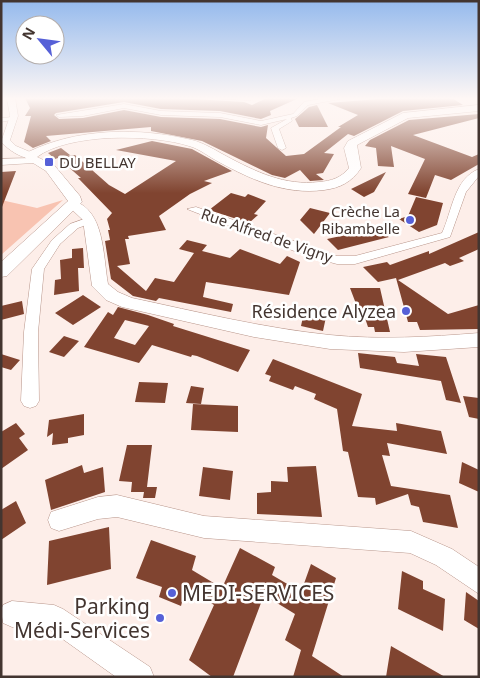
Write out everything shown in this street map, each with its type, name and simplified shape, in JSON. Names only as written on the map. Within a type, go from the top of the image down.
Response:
[{"type":"main road","points":[[1,272],[73,205],[75,199],[50,168],[32,158],[48,147],[92,137],[126,135],[163,138],[195,144],[260,179],[280,185],[319,187],[348,177],[354,168],[350,148],[352,143],[377,130]]},
{"type":"street","points":[[9,130],[5,140],[6,144],[32,158]]},
{"type":"street","points":[[276,130],[282,148]]},
{"type":"street","points":[[1,162],[32,158]]},
{"type":"street","name":"Rue Alfred de Vigny","points":[[192,209],[311,253],[337,260],[355,260],[446,234],[451,225],[466,181],[479,172]]},
{"type":"street","points":[[73,205],[84,212],[90,220],[100,286],[112,296],[128,303],[285,335],[331,342],[371,344],[479,340]]},
{"type":"street","points":[[30,402],[31,332],[38,270],[56,242],[74,226],[90,220]]},
{"type":"street","points":[[59,520],[98,508],[117,506],[204,527],[412,542],[444,557],[479,582]]},
{"type":"street","points":[[12,614],[54,618],[140,677]]},
{"type":"shaded area","points":[[1,200],[37,208],[63,200],[1,255]]},
{"type":"building","points":[[27,130],[120,130],[46,136],[51,141],[33,148],[24,142]]},
{"type":"building","points":[[267,130],[266,138],[286,156],[304,154],[337,130],[366,130],[354,136],[348,134],[324,153],[334,154],[323,173],[316,174],[324,180],[310,181],[300,170],[285,178],[272,175],[202,141],[151,131]]},
{"type":"building","points":[[390,130],[434,130],[413,135],[472,157],[479,154],[479,164],[451,180],[435,175],[426,198],[408,194],[425,159],[391,146],[394,167],[378,166],[376,148],[365,146],[370,140]]},
{"type":"building","points":[[152,141],[192,149],[232,171],[204,181],[212,183],[190,194],[159,216],[166,230],[128,236],[129,239],[125,239],[130,264],[117,266],[146,291],[155,278],[174,282],[194,253],[179,249],[187,240],[207,245],[202,251],[230,258],[240,249],[280,264],[287,256],[300,262],[289,295],[206,282],[203,297],[233,304],[231,312],[159,298],[156,301],[133,296],[111,279],[105,241],[110,240],[107,219],[112,213],[78,178],[81,178],[58,158],[55,159],[48,153],[61,148],[70,155],[68,156],[75,155],[109,185],[125,194],[176,161],[116,150]]},
{"type":"building","points":[[16,171],[2,207],[1,207],[1,172]]},
{"type":"building","points":[[386,172],[374,192],[364,197],[351,189]]},
{"type":"building","points":[[231,193],[245,197],[248,194],[266,201],[254,214],[258,215],[249,223],[209,210]]},
{"type":"building","points":[[416,197],[443,203],[437,225],[419,232],[399,219],[408,216]]},
{"type":"building","points":[[310,208],[330,213],[314,234],[300,220]]},
{"type":"building","points":[[378,228],[389,237],[338,250],[327,239]]},
{"type":"building","points":[[479,232],[479,249],[459,258],[464,261],[450,266],[445,263],[398,280],[448,314],[479,305],[479,329],[420,330],[417,322],[408,322],[396,278],[378,282],[363,267],[387,262],[390,265],[429,251],[429,254]]},
{"type":"building","points":[[83,248],[84,268],[78,268],[79,291],[54,295],[55,280],[61,279],[60,260],[72,258],[72,249]]},
{"type":"building","points":[[350,288],[380,288],[390,332],[375,332],[374,327],[368,327],[362,309],[358,309]]},
{"type":"building","points":[[83,295],[101,307],[73,325],[55,313]]},
{"type":"building","points":[[22,301],[24,314],[1,320],[1,306]]},
{"type":"building","points":[[118,307],[148,315],[174,324],[173,326],[250,350],[238,372],[197,356],[192,355],[191,357],[152,345],[139,363],[84,347],[108,312],[113,315]],"holes":[[[125,320],[149,326],[135,345],[114,338]]]},
{"type":"building","points":[[304,312],[326,317],[323,331],[301,326]]},
{"type":"building","points":[[64,336],[79,341],[64,357],[49,352]]},
{"type":"building","points":[[358,353],[395,357],[397,363],[419,366],[416,354],[446,357],[461,403],[446,400],[441,381],[360,368]]},
{"type":"building","points":[[1,354],[20,360],[11,370],[1,367]]},
{"type":"building","points":[[273,359],[362,394],[352,426],[397,431],[396,423],[441,431],[447,454],[387,443],[390,456],[382,455],[391,486],[450,495],[458,528],[423,522],[419,507],[411,505],[408,494],[376,505],[375,498],[358,497],[348,452],[343,451],[337,409],[314,399],[316,394],[295,386],[293,390],[269,381],[271,376],[265,374]]},
{"type":"building","points":[[139,382],[168,383],[165,403],[135,402]]},
{"type":"building","points":[[191,386],[204,388],[201,404],[186,403]]},
{"type":"building","points":[[463,396],[479,398],[479,419],[469,417]]},
{"type":"building","points":[[193,404],[238,406],[238,432],[191,430]]},
{"type":"building","points":[[84,414],[84,435],[68,438],[68,443],[52,445],[53,433],[47,437],[49,420]]},
{"type":"building","points":[[16,423],[25,434],[19,438],[28,450],[1,469],[1,432]]},
{"type":"building","points":[[127,445],[152,445],[147,487],[157,487],[155,498],[143,498],[144,492],[131,492],[132,482],[119,481]]},
{"type":"building","points":[[462,462],[479,470],[479,492],[459,483]]},
{"type":"building","points":[[82,465],[84,473],[103,467],[105,492],[51,510],[45,480]]},
{"type":"building","points":[[316,466],[322,517],[257,514],[257,493],[271,492],[271,481],[288,482],[287,467]]},
{"type":"building","points":[[203,467],[233,471],[230,500],[199,496]]},
{"type":"building","points":[[16,501],[26,523],[1,540],[1,510]]},
{"type":"building","points":[[109,527],[111,569],[47,585],[49,541]]},
{"type":"building","points":[[151,540],[196,556],[192,570],[222,588],[240,548],[275,567],[272,575],[301,592],[311,564],[336,578],[312,656],[344,677],[293,677],[301,650],[285,640],[295,614],[264,595],[233,677],[212,677],[189,660],[214,605],[186,587],[181,606],[159,597],[162,587],[136,578]]},
{"type":"building","points":[[402,571],[423,581],[423,589],[445,599],[443,631],[398,609]]},
{"type":"building","points":[[466,592],[479,601],[479,629],[464,620]]},
{"type":"building","points":[[391,646],[445,677],[386,677]]},
{"type":"place","name":"DU BELLAY","points":[[49,162]]},
{"type":"place","name":"Crèche La Ribambelle","points":[[410,220]]},
{"type":"place","name":"Résidence Alyzea","points":[[406,311]]},
{"type":"place","name":"MEDI-SERVICES","points":[[172,593]]},
{"type":"place","name":"Parking Médi-Services","points":[[160,618]]}]
